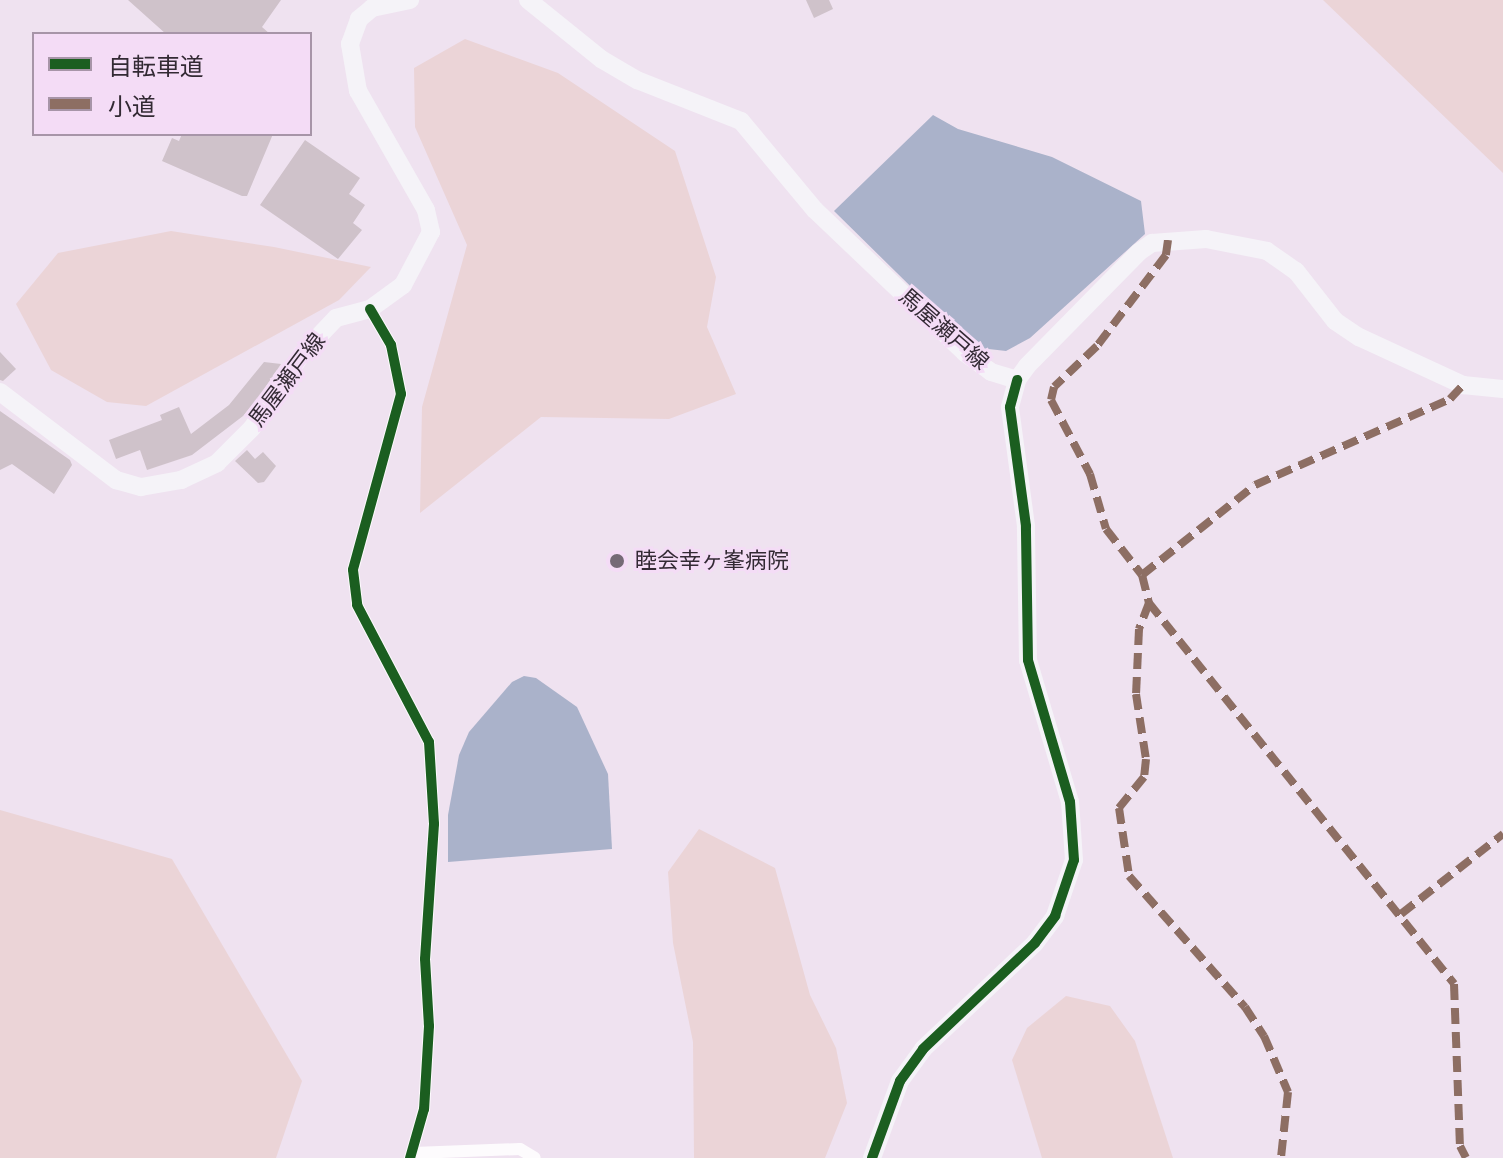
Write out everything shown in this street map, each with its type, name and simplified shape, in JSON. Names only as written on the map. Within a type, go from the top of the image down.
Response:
[{"type":"main road","name":"馬屋瀬戸線","points":[[0,392],[116,480],[141,487],[181,480],[217,463],[252,428],[301,355],[336,318],[370,309],[403,285],[431,232],[420,198],[358,91],[350,44],[359,19],[372,8],[410,0]]},
{"type":"main road","name":"馬屋瀬戸線","points":[[528,0],[601,59],[637,80],[741,121],[815,210],[965,353],[991,372],[1017,380]]},
{"type":"main road","points":[[872,1158],[900,1081],[923,1049],[1035,943],[1061,904],[1074,860],[1070,802],[1028,660],[1026,526],[1010,407],[1017,380],[1139,252],[1152,243],[1206,239],[1240,241],[1267,251],[1296,271],[1335,321],[1359,337],[1463,385],[1503,389]]},
{"type":"street","points":[[370,309],[391,345],[401,394],[353,570],[357,605],[429,742],[434,824],[425,959],[426,1081],[412,1155],[520,1149],[535,1158]]},
{"type":"shaded area","points":[[1323,0],[1503,0],[1503,173]]},
{"type":"shaded area","points":[[465,39],[558,73],[675,151],[716,277],[707,327],[736,394],[669,419],[541,417],[420,513],[422,407],[467,245],[415,127],[414,68]]},
{"type":"shaded area","points":[[171,231],[274,247],[371,267],[339,300],[146,406],[107,402],[51,370],[16,304],[58,253]]},
{"type":"shaded area","points":[[0,810],[172,859],[302,1081],[276,1158],[0,1158]]},
{"type":"shaded area","points":[[699,829],[775,868],[810,995],[836,1048],[847,1103],[825,1158],[694,1158],[693,1042],[673,943],[668,872]]},
{"type":"shaded area","points":[[1066,996],[1110,1006],[1135,1041],[1173,1158],[1042,1158],[1012,1060],[1027,1028]]},
{"type":"water","points":[[933,115],[958,129],[1052,157],[1141,201],[1145,234],[1030,338],[1006,351],[980,348],[959,334],[834,211]]},
{"type":"water","points":[[524,676],[536,678],[577,707],[608,774],[612,849],[448,862],[448,815],[459,755],[469,732],[512,682]]},
{"type":"building","points":[[128,0],[281,0],[262,27],[268,32],[164,32]]},
{"type":"building","points":[[806,0],[829,0],[833,9],[814,18]]},
{"type":"building","points":[[181,136],[272,136],[247,196],[162,161],[172,138],[179,141]]},
{"type":"building","points":[[305,140],[360,178],[349,194],[365,205],[353,223],[362,230],[338,259],[260,205]]},
{"type":"building","points":[[0,352],[16,369],[3,381],[0,380]]},
{"type":"building","points":[[264,362],[281,364],[258,398],[243,416],[192,455],[147,470],[140,450],[116,459],[109,440],[162,420],[160,415],[179,407],[191,434],[229,405]]},
{"type":"building","points":[[0,411],[70,460],[72,465],[54,494],[12,464],[0,470]]},
{"type":"building","points":[[247,450],[255,459],[263,452],[276,466],[264,482],[258,483],[235,461]]},
{"type":"marked path","points":[[1168,240],[1166,255],[1097,346],[1054,387],[1051,400],[1090,474],[1106,529],[1142,575],[1149,603],[1139,629],[1136,694],[1146,759],[1144,777],[1119,808],[1129,876],[1245,1007],[1264,1036],[1288,1092],[1281,1158]]},
{"type":"marked path","points":[[1142,575],[1255,485],[1450,399],[1463,385]]},
{"type":"marked path","points":[[1149,603],[1454,984],[1460,1146],[1466,1158]]},
{"type":"marked path","points":[[1401,914],[1503,834]]},
{"type":"cycle path","points":[[370,309],[391,345],[401,394],[353,570],[357,605],[429,742],[434,824],[425,959],[429,1026],[424,1109],[410,1158]]},
{"type":"cycle path","points":[[872,1158],[900,1081],[923,1049],[1035,943],[1055,916],[1074,860],[1070,802],[1028,660],[1026,526],[1010,407],[1017,380]]},
{"type":"place","name":"睦会幸ヶ峯病院","points":[[617,561]]}]
